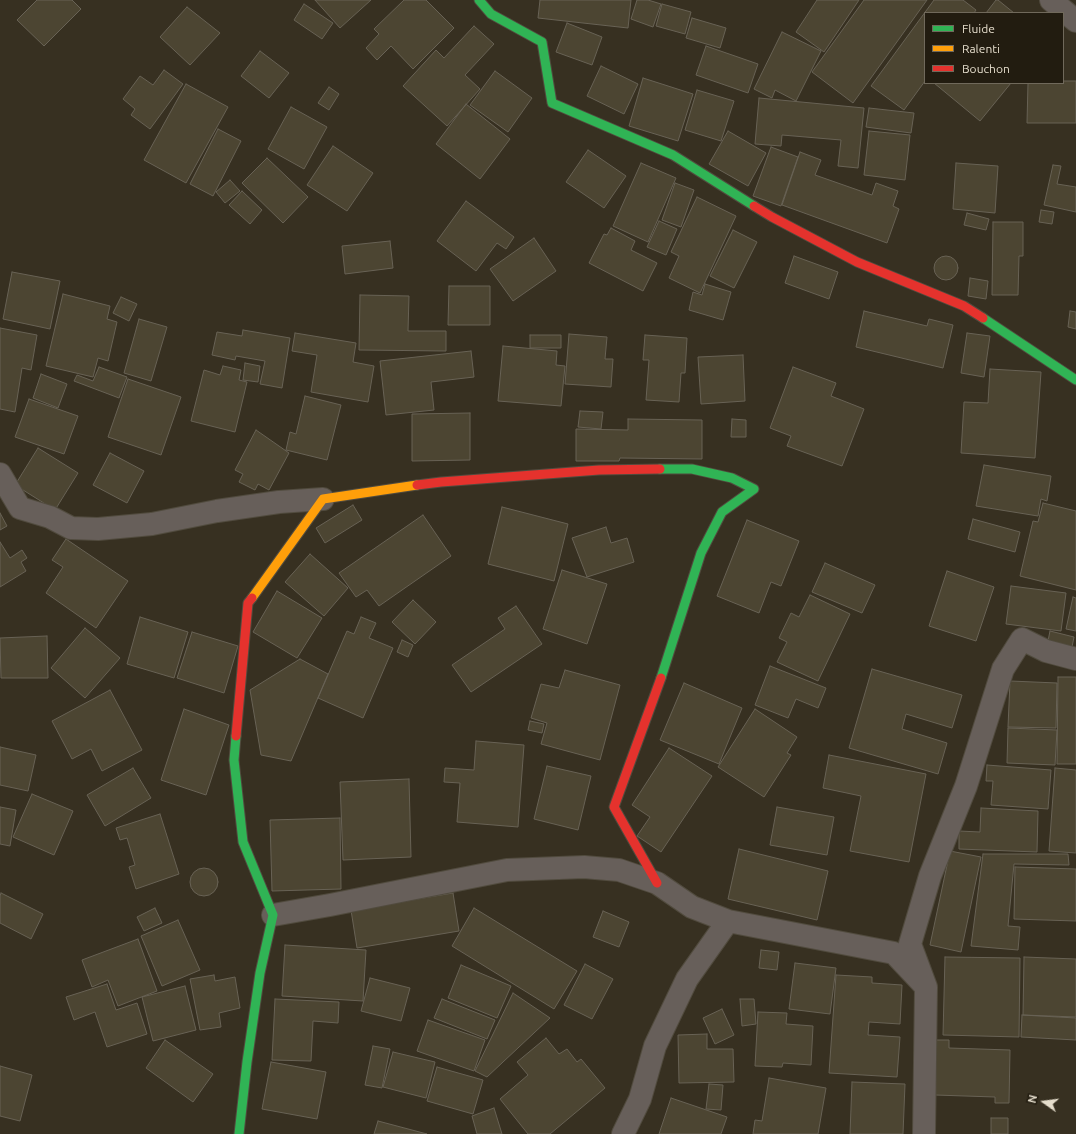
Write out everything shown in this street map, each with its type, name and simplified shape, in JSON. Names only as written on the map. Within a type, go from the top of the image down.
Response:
[{"type":"street","points":[[479,0],[490,14],[542,42],[552,102],[673,154],[772,217],[857,262],[964,306],[1076,380]]},
{"type":"street","points":[[1051,0],[1076,21]]},
{"type":"street","points":[[0,474],[20,508],[50,517],[71,528],[98,529],[152,524],[217,511],[264,504],[323,499],[441,482],[599,470],[692,469],[732,478],[754,489],[722,512],[701,553],[663,673],[614,806],[657,882]]},
{"type":"street","points":[[239,1134],[247,1062],[260,973],[273,915],[243,842],[234,760],[248,603],[323,499]]},
{"type":"street","points":[[924,1134],[926,987],[910,944],[930,876],[966,786],[1003,669],[1022,639],[1046,651],[1076,659]]},
{"type":"street","points":[[273,915],[507,870],[584,866],[618,870],[657,882],[692,907],[728,921],[894,953],[926,987]]},
{"type":"street","points":[[623,1134],[640,1099],[655,1046],[687,979],[728,921]]},
{"type":"building","points":[[37,0],[72,0],[81,9],[44,46],[17,20]]},
{"type":"building","points":[[315,0],[371,0],[340,28]]},
{"type":"building","points":[[404,0],[426,0],[454,28],[413,69],[391,46],[377,60],[366,48],[379,34],[374,29]]},
{"type":"building","points":[[540,0],[631,0],[628,28],[538,18]]},
{"type":"building","points":[[637,0],[648,0],[661,4],[653,27],[631,19]]},
{"type":"building","points":[[817,0],[859,0],[824,52],[796,32]]},
{"type":"building","points":[[864,0],[927,0],[853,103],[812,72]]},
{"type":"building","points":[[934,0],[963,0],[976,10],[975,12],[925,12]]},
{"type":"building","points":[[996,0],[998,0],[1013,12],[987,12]]},
{"type":"building","points":[[304,4],[333,23],[322,39],[294,20]]},
{"type":"building","points":[[662,4],[691,12],[685,34],[656,26]]},
{"type":"building","points":[[187,7],[220,33],[190,65],[160,37]]},
{"type":"building","points":[[924,14],[924,82],[904,110],[871,86]]},
{"type":"building","points":[[692,18],[726,28],[720,48],[686,38]]},
{"type":"building","points":[[567,23],[602,37],[592,65],[556,52]]},
{"type":"building","points":[[474,26],[494,44],[465,75],[480,89],[447,126],[403,86],[436,50],[444,58]]},
{"type":"building","points":[[782,32],[821,51],[796,101],[775,90],[772,98],[754,89]]},
{"type":"building","points":[[706,46],[758,64],[748,93],[696,75]]},
{"type":"building","points":[[260,51],[289,73],[269,98],[241,76]]},
{"type":"building","points":[[601,66],[638,84],[624,114],[587,96]]},
{"type":"building","points":[[164,70],[183,84],[150,129],[131,115],[135,109],[123,99],[140,76],[153,85]]},
{"type":"building","points":[[495,71],[532,98],[508,132],[470,105]]},
{"type":"building","points":[[643,78],[693,94],[678,141],[629,126]]},
{"type":"building","points":[[1064,81],[1076,81],[1076,123],[1027,123],[1028,84],[1064,84]]},
{"type":"building","points":[[186,84],[228,107],[186,183],[144,160]]},
{"type":"building","points":[[935,84],[1010,84],[980,121]]},
{"type":"building","points":[[329,87],[339,94],[329,110],[318,103]]},
{"type":"building","points":[[697,90],[734,101],[721,141],[685,130]]},
{"type":"building","points":[[759,98],[864,108],[858,168],[838,166],[841,140],[782,135],[781,146],[755,144]]},
{"type":"building","points":[[466,104],[510,139],[480,179],[436,144]]},
{"type":"building","points":[[291,107],[327,127],[304,169],[268,149]]},
{"type":"building","points":[[869,108],[914,113],[911,133],[866,127]]},
{"type":"building","points":[[218,129],[241,141],[213,196],[190,184]]},
{"type":"building","points":[[728,131],[766,153],[748,186],[709,164]]},
{"type":"building","points":[[869,131],[910,135],[905,180],[864,175]]},
{"type":"building","points":[[333,146],[373,173],[347,211],[307,185]]},
{"type":"building","points":[[771,147],[798,157],[781,206],[753,196]]},
{"type":"building","points":[[588,150],[626,176],[604,208],[566,182]]},
{"type":"building","points":[[800,152],[821,160],[815,175],[872,195],[876,183],[898,191],[893,206],[899,209],[887,243],[782,205]]},
{"type":"building","points":[[267,158],[308,197],[283,223],[242,183]]},
{"type":"building","points":[[641,163],[676,178],[648,242],[613,226]]},
{"type":"building","points":[[956,163],[998,166],[995,213],[953,209]]},
{"type":"building","points":[[1053,165],[1061,166],[1057,184],[1076,187],[1076,212],[1044,205]]},
{"type":"building","points":[[230,180],[240,191],[225,203],[216,192]]},
{"type":"building","points":[[675,183],[694,190],[681,227],[662,220]]},
{"type":"building","points":[[242,191],[262,210],[250,224],[229,205]]},
{"type":"building","points":[[697,197],[736,216],[700,293],[669,278],[679,256],[671,252]]},
{"type":"building","points":[[466,201],[514,237],[506,249],[497,243],[476,271],[437,241]]},
{"type":"building","points":[[1041,210],[1054,212],[1052,224],[1039,222]]},
{"type":"building","points":[[967,213],[989,219],[986,230],[964,225]]},
{"type":"building","points":[[659,221],[677,229],[666,255],[647,247]]},
{"type":"building","points":[[993,222],[1023,222],[1023,256],[1019,256],[1018,295],[992,295]]},
{"type":"building","points":[[611,228],[635,241],[631,250],[657,263],[643,291],[589,263],[604,234],[607,235]]},
{"type":"building","points":[[733,230],[757,242],[734,288],[710,276]]},
{"type":"building","points":[[534,238],[556,271],[513,301],[490,269]]},
{"type":"building","points":[[390,241],[393,268],[345,274],[342,246]]},
{"type":"building","points":[[794,256],[838,272],[829,299],[785,283]]},
{"type":"building","points":[[946,256],[954,260],[958,268],[954,276],[946,280],[938,276],[934,268],[938,260]]},
{"type":"building","points":[[12,272],[60,281],[50,329],[3,319]]},
{"type":"building","points":[[970,278],[988,281],[986,299],[968,296]]},
{"type":"building","points":[[705,284],[731,292],[723,320],[689,310],[693,292],[702,295]]},
{"type":"building","points":[[449,286],[490,286],[490,325],[448,325]]},
{"type":"building","points":[[63,294],[110,306],[107,319],[117,322],[108,361],[98,358],[93,377],[46,366]]},
{"type":"building","points":[[360,295],[409,296],[408,331],[446,331],[446,351],[359,350]]},
{"type":"building","points":[[121,297],[137,304],[129,321],[113,313]]},
{"type":"building","points":[[864,311],[927,326],[929,319],[953,325],[943,368],[856,347]]},
{"type":"building","points":[[1070,311],[1076,312],[1076,329],[1068,327]]},
{"type":"building","points":[[139,319],[167,327],[151,381],[124,373]]},
{"type":"building","points":[[0,328],[37,335],[31,370],[22,368],[15,412],[0,409]]},
{"type":"building","points":[[243,330],[290,338],[282,388],[260,384],[265,361],[236,356],[235,360],[212,355],[217,332],[242,336]]},
{"type":"building","points":[[295,333],[356,343],[353,362],[374,366],[368,402],[311,392],[317,355],[292,351]]},
{"type":"building","points":[[967,333],[990,336],[984,377],[961,373]]},
{"type":"building","points":[[569,334],[607,337],[605,359],[613,359],[611,387],[565,384]]},
{"type":"building","points":[[530,335],[561,335],[561,348],[530,348]]},
{"type":"building","points":[[645,335],[687,338],[685,373],[681,373],[679,402],[646,400],[649,360],[643,360]]},
{"type":"building","points":[[503,346],[557,351],[556,365],[565,366],[561,406],[498,401]]},
{"type":"building","points":[[471,351],[474,377],[431,382],[434,410],[386,415],[380,361]]},
{"type":"building","points":[[743,355],[745,401],[701,404],[698,357]]},
{"type":"building","points":[[245,363],[260,366],[258,382],[243,380]]},
{"type":"building","points":[[223,366],[241,370],[239,380],[247,382],[235,432],[191,421],[204,370],[220,375]]},
{"type":"building","points":[[99,367],[127,377],[119,398],[74,381],[77,375],[93,381]]},
{"type":"building","points":[[793,367],[836,383],[831,396],[864,409],[842,466],[787,446],[791,436],[770,428]]},
{"type":"building","points":[[990,369],[1041,372],[1035,458],[961,453],[964,402],[988,403]]},
{"type":"building","points":[[41,374],[67,384],[58,408],[33,398]]},
{"type":"building","points":[[128,379],[181,397],[161,455],[108,437]]},
{"type":"building","points":[[305,396],[341,405],[327,460],[286,450],[290,432],[296,434]]},
{"type":"building","points":[[29,399],[78,416],[64,454],[15,437]]},
{"type":"building","points":[[580,411],[603,412],[601,429],[578,427]]},
{"type":"building","points":[[470,413],[470,460],[412,461],[412,414]]},
{"type":"building","points":[[628,419],[702,420],[702,459],[620,458],[619,461],[576,461],[576,429],[628,430]]},
{"type":"building","points":[[732,419],[746,420],[746,437],[731,437]]},
{"type":"building","points":[[256,430],[289,453],[269,490],[258,484],[255,490],[239,482],[243,474],[235,470]]},
{"type":"building","points":[[38,448],[78,473],[55,510],[15,485]]},
{"type":"building","points":[[110,453],[144,471],[127,503],[93,485]]},
{"type":"building","points":[[984,465],[1051,476],[1047,501],[1041,499],[1038,516],[976,506]]},
{"type":"building","points":[[1043,503],[1076,511],[1076,590],[1020,576],[1033,521],[1038,522]]},
{"type":"building","points":[[353,505],[362,520],[325,543],[316,528]]},
{"type":"building","points":[[502,507],[568,524],[554,581],[488,564]]},
{"type":"building","points":[[0,513],[7,526],[0,530]]},
{"type":"building","points":[[423,515],[451,556],[379,606],[367,590],[356,597],[339,573]]},
{"type":"building","points":[[973,519],[1020,532],[1015,552],[968,539]]},
{"type":"building","points":[[747,520],[799,541],[781,586],[771,582],[759,613],[717,596]]},
{"type":"building","points":[[606,527],[611,543],[627,538],[634,562],[587,577],[572,538]]},
{"type":"building","points":[[66,539],[128,581],[96,628],[46,593],[63,567],[52,560]]},
{"type":"building","points":[[0,542],[10,558],[22,550],[27,558],[21,562],[26,571],[0,587]]},
{"type":"building","points":[[310,554],[348,588],[324,616],[285,582]]},
{"type":"building","points":[[825,563],[875,585],[862,613],[812,592]]},
{"type":"building","points":[[562,570],[607,584],[587,644],[543,629]]},
{"type":"building","points":[[947,571],[994,587],[976,641],[929,626]]},
{"type":"building","points":[[1011,586],[1066,593],[1061,631],[1006,624]]},
{"type":"building","points":[[277,591],[322,618],[297,658],[253,632]]},
{"type":"building","points":[[810,595],[850,614],[818,681],[777,662],[787,642],[779,638],[791,613],[799,617]]},
{"type":"building","points":[[1073,597],[1076,598],[1076,631],[1066,629]]},
{"type":"building","points":[[413,600],[436,622],[415,644],[392,622]]},
{"type":"building","points":[[516,606],[542,644],[471,692],[452,665],[505,629],[498,618]]},
{"type":"building","points":[[140,617],[188,632],[174,678],[127,664]]},
{"type":"building","points":[[361,617],[376,623],[369,638],[393,648],[363,718],[318,698],[347,631],[354,634]]},
{"type":"building","points":[[85,628],[120,658],[85,698],[51,668]]},
{"type":"building","points":[[1050,631],[1074,637],[1071,652],[1047,646]]},
{"type":"building","points":[[192,632],[238,646],[224,693],[177,678]]},
{"type":"building","points":[[47,636],[48,678],[1,678],[0,638]]},
{"type":"building","points":[[402,640],[413,645],[408,657],[397,652]]},
{"type":"building","points":[[300,659],[328,674],[291,761],[261,755],[250,690]]},
{"type":"building","points":[[770,666],[826,688],[818,708],[796,699],[788,718],[755,705]]},
{"type":"building","points":[[872,669],[962,695],[952,728],[906,714],[902,729],[947,743],[938,774],[849,748]]},
{"type":"building","points":[[565,670],[620,685],[600,760],[541,744],[547,723],[531,718],[541,684],[559,688]]},
{"type":"building","points":[[1058,677],[1076,677],[1076,764],[1057,764]]},
{"type":"building","points":[[1010,681],[1057,683],[1056,728],[1008,727]]},
{"type":"building","points":[[684,683],[742,708],[719,764],[660,740]]},
{"type":"building","points":[[110,690],[142,750],[102,771],[91,749],[72,759],[52,721]]},
{"type":"building","points":[[184,709],[229,725],[206,795],[161,780]]},
{"type":"building","points":[[755,709],[797,737],[787,753],[791,755],[764,797],[718,767]]},
{"type":"building","points":[[530,721],[544,724],[542,733],[528,730]]},
{"type":"building","points":[[1008,728],[1057,730],[1055,765],[1007,763]]},
{"type":"building","points":[[476,741],[524,745],[518,827],[457,822],[460,783],[444,782],[445,768],[474,770]]},
{"type":"building","points":[[0,747],[36,755],[28,791],[0,785]]},
{"type":"building","points":[[669,748],[712,776],[661,852],[637,836],[650,817],[632,805]]},
{"type":"building","points":[[829,755],[926,774],[909,862],[850,851],[861,796],[823,788]]},
{"type":"building","points":[[987,765],[1051,770],[1048,809],[991,805],[993,781],[986,781]]},
{"type":"building","points":[[547,766],[591,776],[578,830],[534,819]]},
{"type":"building","points":[[133,768],[151,798],[105,826],[87,795]]},
{"type":"building","points":[[1055,768],[1076,770],[1076,853],[1049,851]]},
{"type":"building","points":[[409,779],[411,857],[343,860],[340,782]]},
{"type":"building","points":[[32,794],[73,811],[54,855],[13,837]]},
{"type":"building","points":[[0,807],[16,810],[10,846],[0,844]]},
{"type":"building","points":[[777,807],[834,817],[827,855],[770,845]]},
{"type":"building","points":[[981,808],[1038,811],[1037,852],[959,849],[959,831],[980,832]]},
{"type":"building","points":[[160,814],[179,874],[136,889],[129,867],[135,865],[127,838],[120,840],[116,828]]},
{"type":"building","points":[[340,818],[341,889],[272,891],[270,820]]},
{"type":"building","points":[[739,849],[828,871],[817,920],[728,899]]},
{"type":"building","points":[[950,851],[981,857],[961,952],[930,945]]},
{"type":"building","points":[[983,854],[1068,854],[1069,865],[1014,864],[1008,926],[1020,927],[1018,950],[971,946]]},
{"type":"building","points":[[1015,867],[1076,869],[1076,921],[1014,919]]},
{"type":"building","points":[[204,868],[214,872],[218,882],[214,892],[204,896],[194,892],[190,882],[194,872]]},
{"type":"building","points":[[1,893],[43,914],[31,939],[0,923]]},
{"type":"building","points":[[453,893],[459,931],[357,948],[351,910]]},
{"type":"building","points":[[155,908],[162,923],[144,931],[137,917]]},
{"type":"building","points":[[474,908],[577,971],[554,1009],[452,946]]},
{"type":"building","points":[[603,911],[629,922],[619,947],[593,937]]},
{"type":"building","points":[[178,920],[200,970],[162,986],[141,936]]},
{"type":"building","points":[[138,939],[157,991],[118,1006],[108,980],[92,987],[82,960]]},
{"type":"building","points":[[285,945],[366,950],[363,1001],[282,996]]},
{"type":"building","points":[[761,950],[779,952],[777,970],[759,968]]},
{"type":"building","points":[[945,957],[1020,958],[1019,1037],[943,1035]]},
{"type":"building","points":[[1024,957],[1076,959],[1076,1017],[1023,1015]]},
{"type":"building","points":[[795,963],[836,968],[830,1014],[789,1009]]},
{"type":"building","points":[[585,964],[613,979],[592,1019],[564,1005]]},
{"type":"building","points":[[461,965],[511,986],[497,1018],[448,998]]},
{"type":"building","points":[[214,975],[215,981],[235,977],[240,1008],[219,1013],[221,1027],[200,1030],[190,979]]},
{"type":"building","points":[[836,975],[872,977],[872,983],[902,985],[900,1024],[869,1022],[868,1035],[900,1037],[897,1077],[829,1073]]},
{"type":"building","points":[[370,978],[410,988],[401,1021],[361,1011]]},
{"type":"building","points":[[107,984],[116,1010],[137,1003],[147,1034],[107,1047],[95,1012],[74,1020],[66,997]]},
{"type":"building","points":[[185,986],[196,1030],[153,1041],[142,997]]},
{"type":"building","points":[[513,993],[550,1018],[487,1077],[475,1071]]},
{"type":"building","points":[[275,999],[339,1002],[338,1023],[313,1021],[311,1061],[272,1060]]},
{"type":"building","points":[[442,999],[495,1020],[487,1039],[434,1018]]},
{"type":"building","points":[[740,999],[754,999],[756,1024],[742,1026]]},
{"type":"building","points":[[722,1009],[734,1035],[715,1044],[703,1018]]},
{"type":"building","points":[[758,1012],[787,1013],[786,1024],[813,1026],[811,1065],[783,1063],[782,1067],[755,1066]]},
{"type":"building","points":[[1022,1015],[1076,1018],[1076,1040],[1021,1037]]},
{"type":"building","points":[[428,1020],[485,1040],[474,1071],[417,1051]]},
{"type":"building","points":[[707,1034],[707,1049],[733,1049],[734,1082],[679,1083],[678,1035]]},
{"type":"building","points":[[546,1038],[559,1054],[567,1049],[577,1062],[581,1059],[605,1088],[550,1134],[528,1134],[500,1099],[528,1075],[517,1062]]},
{"type":"building","points":[[165,1040],[213,1074],[193,1102],[146,1068]]},
{"type":"building","points":[[936,1040],[949,1040],[949,1048],[1010,1050],[1009,1103],[995,1103],[995,1097],[935,1095]]},
{"type":"building","points":[[373,1046],[390,1049],[382,1088],[365,1085]]},
{"type":"building","points":[[393,1052],[435,1062],[426,1098],[383,1087]]},
{"type":"building","points":[[271,1062],[326,1072],[317,1119],[262,1109]]},
{"type":"building","points":[[0,1066],[32,1075],[20,1121],[0,1116]]},
{"type":"building","points":[[437,1067],[483,1080],[473,1114],[427,1101]]},
{"type":"building","points":[[769,1078],[826,1088],[818,1134],[753,1134],[755,1120],[762,1121]]},
{"type":"building","points":[[852,1082],[905,1084],[903,1134],[850,1134]]},
{"type":"building","points":[[709,1084],[723,1085],[721,1110],[706,1109]]},
{"type":"building","points":[[671,1098],[727,1117],[721,1134],[659,1134]]},
{"type":"building","points":[[494,1108],[502,1134],[477,1134],[472,1116]]},
{"type":"building","points":[[991,1118],[1008,1118],[1008,1134],[991,1134]]},
{"type":"building","points":[[378,1121],[427,1134],[374,1134]]},
{"type":"traffic: fast","points":[[479,0],[491,14],[542,42],[552,103],[673,155],[754,206]]},
{"type":"traffic: fast","points":[[983,318],[1076,380]]},
{"type":"traffic: fast","points":[[660,469],[692,469],[732,478],[754,489],[722,512],[701,553],[661,678]]},
{"type":"traffic: fast","points":[[236,736],[234,760],[243,842],[273,915],[260,973],[247,1062],[239,1134]]},
{"type":"traffic: slow","points":[[252,598],[323,499],[417,485]]},
{"type":"traffic: jam","points":[[754,206],[857,262],[964,306],[983,318]]},
{"type":"traffic: jam","points":[[417,485],[599,470],[660,469]]},
{"type":"traffic: jam","points":[[236,736],[248,603],[252,598]]},
{"type":"traffic: jam","points":[[657,883],[614,807],[661,678]]}]
